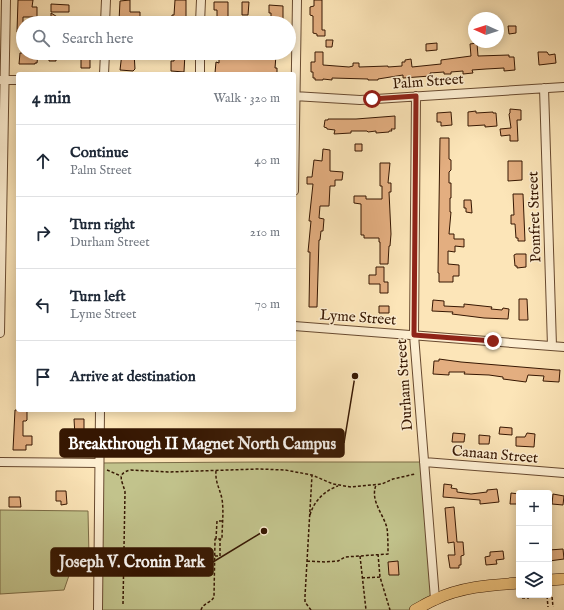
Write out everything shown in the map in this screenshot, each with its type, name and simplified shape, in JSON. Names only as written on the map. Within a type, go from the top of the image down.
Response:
[{"type":"main road","points":[[552,580],[564,579]]},
{"type":"main road","points":[[415,610],[435,599],[464,590],[481,586],[516,583]]},
{"type":"street","points":[[0,333],[2,80],[6,0]]},
{"type":"street","points":[[105,16],[106,0]]},
{"type":"street","points":[[200,16],[201,0]]},
{"type":"street","points":[[296,48],[297,0]]},
{"type":"street","points":[[104,72],[105,60]]},
{"type":"street","points":[[200,60],[200,72]]},
{"type":"street","points":[[296,60],[296,72]]},
{"type":"street","points":[[2,80],[16,80]]},
{"type":"street","name":"Palm Street","points":[[296,96],[360,100],[564,87]]},
{"type":"street","name":"Pomfret Street","points":[[544,88],[552,346]]},
{"type":"street","name":"Durham Street","points":[[416,96],[414,335],[435,599]]},
{"type":"street","name":"Lyme Street","points":[[296,326],[564,347]]},
{"type":"street","points":[[98,610],[100,412]]},
{"type":"street","points":[[0,462],[99,462]]},
{"type":"street","name":"Canaan Street","points":[[424,462],[564,473]]},
{"type":"path","points":[[123,604],[124,490],[121,481],[124,472],[131,470],[168,472],[272,469],[293,470],[312,475],[338,486],[359,487],[377,485],[393,479],[415,474]]},
{"type":"path","points":[[107,470],[122,476]]},
{"type":"path","points":[[215,556],[220,556],[223,504],[216,480],[216,471]]},
{"type":"path","points":[[311,610],[305,599],[312,475]]},
{"type":"path","points":[[307,561],[338,561],[345,557],[388,554],[387,530],[374,494],[377,485]]},
{"type":"path","points":[[309,521],[312,510],[319,499],[328,490],[338,486]]},
{"type":"path","points":[[200,610],[202,606],[212,601],[214,597],[215,539],[217,521],[222,521]]},
{"type":"path","points":[[378,554],[380,577],[390,610]]},
{"type":"path","points":[[360,556],[366,610]]},
{"type":"path","points":[[362,578],[380,577]]},
{"type":"path","points":[[552,596],[553,607]]},
{"type":"path","points":[[547,598],[548,608]]},
{"type":"green space","points":[[424,462],[435,599],[415,610],[98,610],[99,463]]},
{"type":"green space","points":[[0,510],[88,511],[89,556],[75,558],[64,590],[0,594]]},
{"type":"building","points":[[18,0],[33,0],[32,7],[37,7],[37,16],[18,16]]},
{"type":"building","points":[[130,0],[130,12],[140,12],[140,16],[119,16],[120,1]]},
{"type":"building","points":[[175,0],[186,0],[186,16],[172,16],[174,15]]},
{"type":"building","points":[[314,0],[322,0],[322,30],[325,30],[325,36],[317,36],[317,34],[313,33],[313,16],[310,15],[310,7],[314,6]]},
{"type":"building","points":[[214,2],[228,2],[228,16],[217,16],[217,10],[214,10]]},
{"type":"building","points":[[242,2],[249,2],[248,15],[242,15]]},
{"type":"building","points":[[51,4],[69,5],[69,12],[51,12]]},
{"type":"building","points":[[269,5],[283,6],[283,16],[271,16],[271,13],[269,13]]},
{"type":"building","points":[[508,26],[516,26],[516,33],[509,34]]},
{"type":"building","points":[[326,40],[333,40],[332,47],[326,47]]},
{"type":"building","points":[[437,43],[437,50],[426,51],[426,44]]},
{"type":"building","points":[[470,48],[477,48],[478,56],[509,55],[509,57],[514,57],[515,70],[504,71],[504,68],[472,70],[473,73],[463,74],[463,71],[451,72],[451,74],[444,74],[444,72],[430,73],[430,76],[403,78],[403,75],[378,80],[332,78],[332,80],[315,80],[315,78],[313,78],[313,72],[311,72],[311,62],[315,62],[315,52],[323,52],[323,65],[349,67],[353,66],[353,63],[359,63],[359,67],[402,66],[402,62],[411,59],[412,67],[441,64],[441,60],[471,56]]},
{"type":"building","points":[[538,52],[547,52],[549,55],[555,54],[556,63],[539,65]]},
{"type":"building","points":[[19,60],[37,60],[37,63],[35,64],[19,64]]},
{"type":"building","points":[[81,60],[90,60],[90,68],[81,68]]},
{"type":"building","points":[[121,60],[134,60],[135,69],[133,71],[120,70]]},
{"type":"building","points":[[185,60],[184,72],[171,71],[171,61]]},
{"type":"building","points":[[219,60],[276,60],[275,68],[277,68],[277,72],[215,72],[216,62],[219,63]]},
{"type":"building","points":[[510,109],[521,110],[521,120],[517,120],[518,141],[510,141],[510,135],[501,136],[500,129],[511,128],[509,114]]},
{"type":"building","points":[[476,111],[476,113],[496,113],[497,126],[468,126],[468,112]]},
{"type":"building","points":[[451,112],[452,125],[441,126],[441,122],[437,122],[437,113]]},
{"type":"building","points":[[395,116],[395,129],[391,129],[392,131],[389,132],[376,133],[376,131],[351,131],[351,133],[334,134],[335,130],[324,127],[325,120],[328,119],[356,119]]},
{"type":"building","points":[[440,138],[449,138],[449,159],[451,160],[449,183],[451,183],[451,212],[449,234],[454,234],[454,239],[464,239],[464,247],[455,246],[455,252],[448,251],[448,264],[459,265],[459,276],[453,276],[453,282],[439,282],[438,273]]},
{"type":"building","points":[[355,144],[362,144],[362,151],[355,151]]},
{"type":"building","points":[[323,149],[330,150],[330,171],[343,172],[342,180],[335,180],[335,186],[330,186],[329,206],[320,206],[319,218],[324,219],[323,231],[321,231],[319,240],[317,307],[309,307],[310,252],[308,252],[311,221],[309,221],[313,184],[307,184],[307,177],[312,177],[314,160],[322,161]]},
{"type":"building","points":[[508,161],[522,161],[522,180],[508,181]]},
{"type":"building","points":[[380,163],[390,163],[388,183],[391,183],[391,192],[389,192],[391,234],[388,264],[380,264],[379,238],[364,238],[364,235],[361,235],[361,204],[354,203],[354,196],[366,196],[366,199],[382,199],[382,186],[380,186]]},
{"type":"building","points":[[513,194],[523,194],[525,241],[518,241],[518,238],[516,238],[515,224],[511,224],[511,215],[514,215]]},
{"type":"building","points":[[464,200],[471,200],[472,213],[466,212],[466,208],[464,208]]},
{"type":"building","points":[[526,254],[526,267],[517,268],[517,266],[515,266],[514,255]]},
{"type":"building","points":[[376,267],[384,267],[384,282],[388,282],[388,293],[380,293],[380,284],[369,284],[369,275],[376,275]]},
{"type":"building","points":[[519,299],[527,299],[528,320],[519,320]]},
{"type":"building","points":[[433,300],[444,301],[444,306],[464,307],[464,304],[492,307],[491,309],[509,309],[508,319],[484,318],[452,314],[453,312],[432,311]]},
{"type":"building","points":[[379,306],[389,306],[389,313],[379,313]]},
{"type":"building","points":[[439,359],[560,370],[559,382],[543,381],[544,376],[528,375],[526,382],[503,379],[503,377],[489,375],[464,374],[465,372],[449,372],[449,375],[433,374],[434,361],[439,361]]},
{"type":"building","points":[[15,410],[16,412],[27,412],[27,420],[23,421],[23,436],[32,436],[32,445],[26,445],[26,450],[13,450]]},
{"type":"building","points":[[74,419],[84,419],[84,448],[72,449],[72,436],[75,436]]},
{"type":"building","points":[[500,427],[512,428],[512,435],[499,434]]},
{"type":"building","points":[[453,433],[465,434],[464,442],[452,442]]},
{"type":"building","points":[[527,433],[535,434],[534,447],[516,446],[516,437],[525,437]]},
{"type":"building","points":[[479,435],[490,436],[489,444],[479,444]]},
{"type":"building","points":[[444,484],[452,485],[451,488],[457,489],[457,492],[471,494],[497,489],[499,502],[480,504],[480,500],[443,497]]},
{"type":"building","points":[[56,491],[66,491],[67,504],[61,505],[61,501],[56,501]]},
{"type":"building","points":[[511,493],[516,494],[516,504],[510,504]]},
{"type":"building","points":[[553,494],[564,496],[563,505],[552,504]]},
{"type":"building","points":[[9,497],[20,497],[21,507],[9,507]]},
{"type":"building","points":[[454,507],[457,542],[463,542],[464,555],[461,556],[461,565],[459,565],[459,568],[450,568],[448,555],[455,555],[454,542],[448,543],[445,508]]},
{"type":"building","points":[[563,549],[564,559],[552,561],[552,550]]},
{"type":"building","points":[[503,551],[504,559],[496,560],[497,564],[486,565],[485,557],[490,556],[490,552]]},
{"type":"building","points":[[398,561],[399,575],[389,575],[388,562]]},
{"type":"place","name":"Breakthrough II Magnet North Campus","points":[[355,376]]},
{"type":"place","name":"Joseph V. Cronin Park","points":[[264,531]]},
{"type":"route","points":[[372,99],[416,96],[414,335],[493,341]]}]
